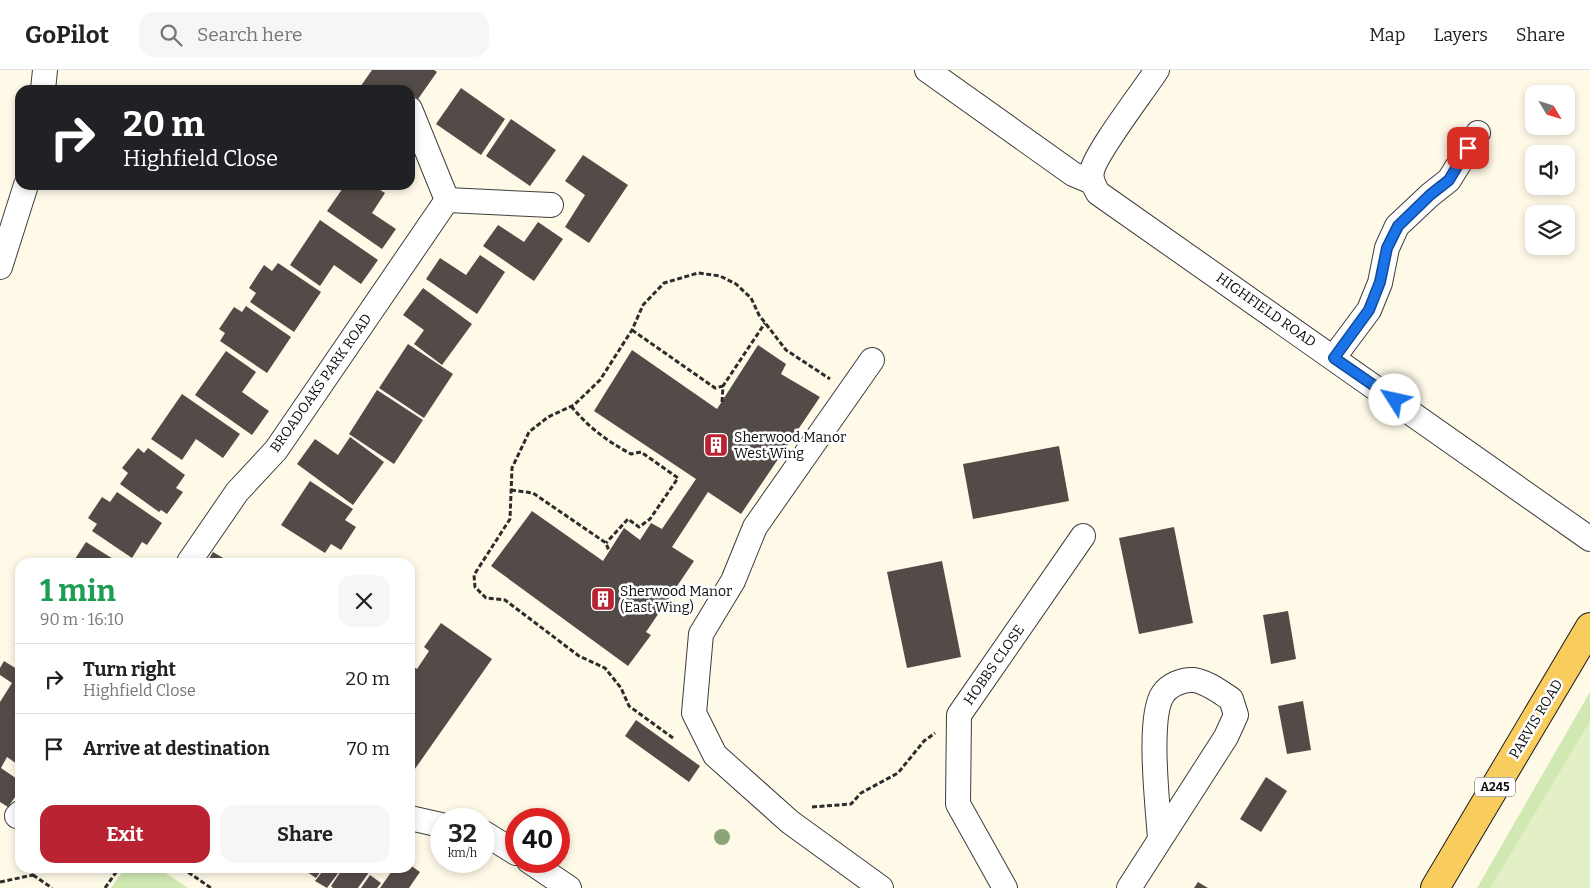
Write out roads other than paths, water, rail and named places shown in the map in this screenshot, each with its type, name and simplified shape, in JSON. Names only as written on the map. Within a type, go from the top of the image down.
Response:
[{"type":"main road","name":"PARVIS ROAD","points":[[1435,888],[1590,627]]},
{"type":"street","points":[[44,85],[45,70]]},
{"type":"street","name":"HIGHFIELD ROAD","points":[[927,70],[1073,174],[1092,182],[1098,193],[1590,539]]},
{"type":"street","points":[[1092,182],[1092,170],[1103,150],[1157,70]]},
{"type":"street","points":[[415,122],[447,200],[552,205]]},
{"type":"street","points":[[1334,358],[1369,310],[1380,282],[1387,248],[1398,226],[1430,195],[1449,180],[1478,132]]},
{"type":"street","points":[[0,267],[24,190]]},
{"type":"street","name":"BROADOAKS PARK ROAD","points":[[192,558],[237,492],[276,450],[447,200]]},
{"type":"street","points":[[872,360],[755,527],[733,581],[701,634],[694,713],[715,755],[790,822],[881,888]]},
{"type":"street","name":"HOBBS CLOSE","points":[[1005,888],[958,804],[959,714],[1083,536]]},
{"type":"street","points":[[1129,888],[1226,737],[1236,715],[1231,699],[1214,688],[1194,680],[1177,682],[1163,694],[1156,715],[1156,775],[1160,839]]},
{"type":"street","points":[[415,819],[430,823]]},
{"type":"street","points":[[547,873],[569,888]]},
{"type":"place","name":"Sherwood Manor West Wing","points":[[716,445]]},
{"type":"place","name":"Sherwood Manor (East Wing)","points":[[603,599]]}]
